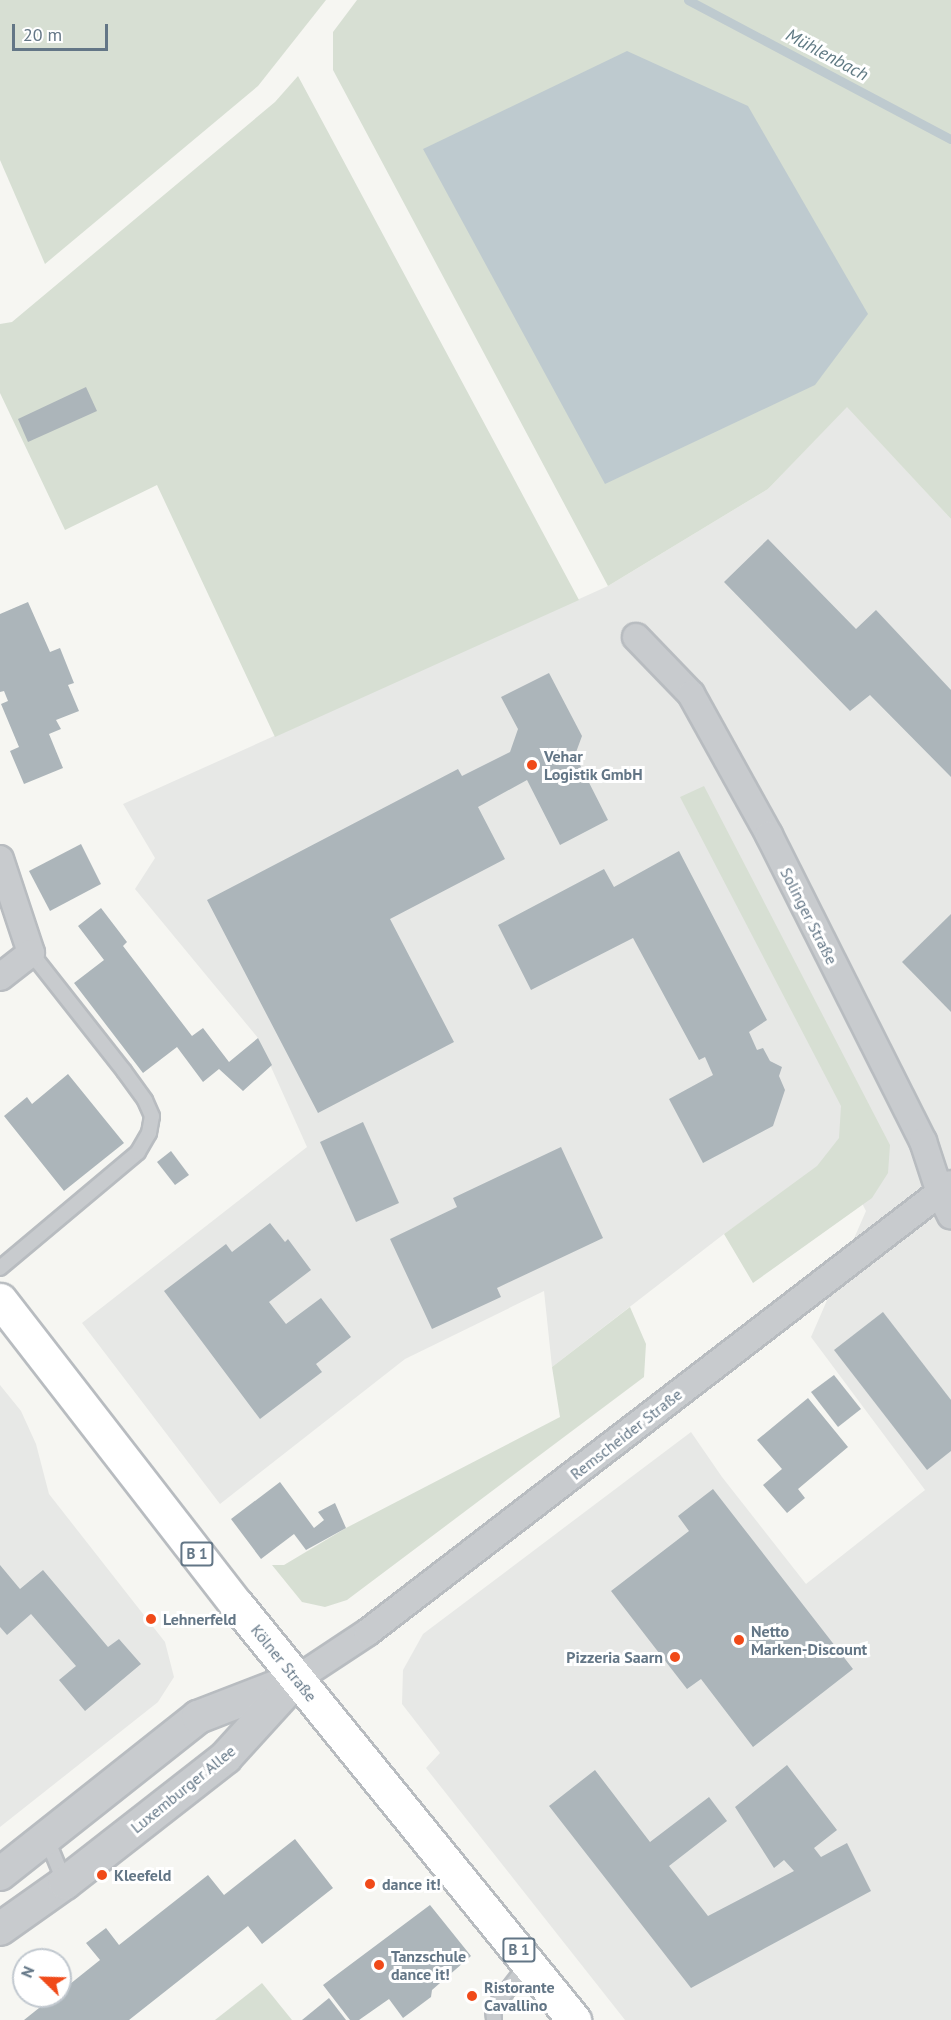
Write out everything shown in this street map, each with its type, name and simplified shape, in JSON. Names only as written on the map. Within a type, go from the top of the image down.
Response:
[{"type":"main road","name":"Kölner Straße","points":[[0,1300],[237,1605],[574,2020]]},
{"type":"street","name":"Solinger Straße","points":[[636,637],[691,694],[769,835],[923,1141],[945,1189],[951,1216]]},
{"type":"street","points":[[0,859],[31,953],[0,977]]},
{"type":"street","name":"Remscheider Straße","points":[[297,1679],[368,1632],[945,1189]]},
{"type":"street","points":[[0,1874],[198,1717],[297,1679]]},
{"type":"street","name":"Luxemburger Allee","points":[[0,1929],[65,1883],[226,1757],[297,1679]]},
{"type":"lane","points":[[0,1268],[138,1152],[149,1133],[152,1116],[145,1100],[124,1071],[31,953]]},
{"type":"lane","points":[[46,1837],[65,1883]]},
{"type":"lane","points":[[494,2020],[493,2009],[529,1962]]},
{"type":"shaded area","points":[[0,0],[326,0],[258,86],[45,264],[0,160]]},
{"type":"shaded area","points":[[357,0],[951,0],[951,519],[847,407],[768,489],[608,586],[333,70],[333,32]]},
{"type":"shaded area","points":[[627,51],[748,106],[868,314],[815,385],[605,484],[423,149]]},
{"type":"shaded area","points":[[298,76],[579,600],[275,737],[157,485],[65,530],[0,393],[0,324],[12,322],[275,102]]},
{"type":"shaded area","points":[[847,406],[951,519],[951,2020],[625,2020],[426,1768],[440,1753],[402,1704],[403,1670],[423,1634],[691,1432],[722,1477],[806,1584],[925,1490],[811,1337],[866,1211],[837,1154],[724,1234],[552,1367],[544,1291],[405,1359],[220,1504],[82,1323],[307,1147],[258,1038],[135,889],[155,858],[123,804],[608,586],[768,489]]},
{"type":"shaded area","points":[[704,786],[890,1145],[888,1173],[872,1198],[753,1283],[724,1234],[817,1166],[839,1138],[841,1106],[680,797]]},
{"type":"shaded area","points":[[630,1307],[646,1344],[644,1377],[347,1600],[325,1607],[302,1602],[272,1565],[284,1565],[346,1528],[560,1417],[552,1367]]},
{"type":"shaded area","points":[[0,1385],[21,1411],[36,1444],[49,1494],[165,1642],[174,1677],[158,1702],[0,1827]]},
{"type":"shaded area","points":[[262,1983],[292,2020],[215,2020]]},
{"type":"building","points":[[86,387],[97,411],[28,442],[18,419]]},
{"type":"building","points":[[768,539],[856,629],[876,610],[951,690],[951,777],[870,695],[850,711],[724,582]]},
{"type":"building","points":[[28,602],[50,652],[60,648],[74,683],[68,685],[79,711],[56,720],[61,729],[49,734],[63,768],[24,784],[10,751],[19,747],[1,704],[8,701],[4,691],[0,692],[0,614]]},
{"type":"building","points":[[549,673],[582,736],[575,755],[608,820],[560,845],[527,780],[478,807],[505,859],[390,919],[454,1042],[318,1113],[207,900],[458,769],[462,776],[510,752],[518,729],[501,697]]},
{"type":"building","points":[[81,844],[101,884],[50,911],[29,871]]},
{"type":"building","points":[[679,851],[767,1020],[749,1032],[757,1050],[763,1048],[770,1061],[782,1067],[779,1076],[785,1090],[773,1126],[703,1163],[669,1099],[713,1075],[705,1057],[699,1060],[633,938],[531,990],[498,925],[604,869],[614,887]]},
{"type":"building","points":[[101,908],[127,942],[123,946],[192,1036],[203,1028],[229,1062],[258,1038],[272,1065],[243,1091],[219,1069],[203,1082],[177,1047],[143,1073],[74,983],[104,960],[78,926]]},
{"type":"building","points":[[951,914],[951,1012],[902,962]]},
{"type":"building","points":[[68,1074],[124,1143],[64,1191],[4,1116],[27,1097],[32,1104]]},
{"type":"building","points":[[363,1122],[399,1203],[356,1222],[320,1142]]},
{"type":"building","points":[[561,1147],[603,1238],[497,1288],[501,1297],[432,1329],[390,1239],[457,1207],[453,1198]]},
{"type":"building","points":[[171,1151],[189,1175],[175,1185],[157,1162]]},
{"type":"building","points":[[270,1223],[285,1242],[288,1239],[311,1270],[269,1302],[286,1324],[321,1298],[351,1337],[316,1364],[322,1372],[260,1419],[164,1291],[226,1244],[232,1252]]},
{"type":"building","points":[[883,1312],[951,1400],[951,1451],[927,1470],[834,1350]]},
{"type":"building","points":[[834,1375],[861,1409],[838,1427],[811,1392]]},
{"type":"building","points":[[808,1398],[848,1447],[798,1489],[805,1498],[787,1513],[763,1485],[782,1469],[757,1440]]},
{"type":"building","points":[[280,1482],[314,1528],[324,1520],[318,1512],[335,1503],[346,1528],[306,1550],[294,1534],[261,1559],[231,1519]]},
{"type":"building","name":"Netto Marken-Discount","points":[[713,1489],[853,1669],[753,1747],[701,1679],[687,1689],[611,1591],[689,1531],[678,1516]]},
{"type":"building","points":[[0,1565],[20,1589],[43,1570],[108,1647],[119,1639],[141,1664],[85,1711],[59,1680],[76,1666],[31,1614],[7,1635],[0,1627]]},
{"type":"building","points":[[787,1765],[837,1830],[814,1848],[821,1857],[847,1843],[871,1891],[691,1988],[549,1806],[595,1770],[650,1842],[709,1797],[727,1821],[669,1866],[708,1916],[794,1871],[784,1860],[774,1868],[735,1807]]},
{"type":"building","points":[[295,1839],[333,1888],[262,1944],[248,1926],[129,2020],[24,2020],[39,2008],[72,2008],[72,1982],[100,1960],[86,1943],[106,1928],[119,1945],[208,1875],[224,1895]]},
{"type":"building","points":[[430,1905],[471,1956],[432,1990],[431,1997],[403,2018],[389,1999],[359,2020],[350,2020],[323,1985]]},
{"type":"building","points":[[329,1998],[346,2020],[302,2020]]},
{"type":"waterway","name":"Mühlenbach","points":[[688,0],[951,139]]},
{"type":"place","name":"Vehar Logistik GmbH","points":[[532,765]]},
{"type":"place","name":"Lehnerfeld","points":[[151,1619]]},
{"type":"place","name":"Netto Marken-Discount","points":[[739,1640]]},
{"type":"place","name":"Pizzeria Saarn","points":[[675,1657]]},
{"type":"place","name":"Kleefeld","points":[[102,1875]]},
{"type":"place","name":"dance it!","points":[[370,1884]]},
{"type":"place","name":"Tanzschule dance it!","points":[[379,1965]]},
{"type":"place","name":"Ristorante Cavallino","points":[[472,1996]]}]
